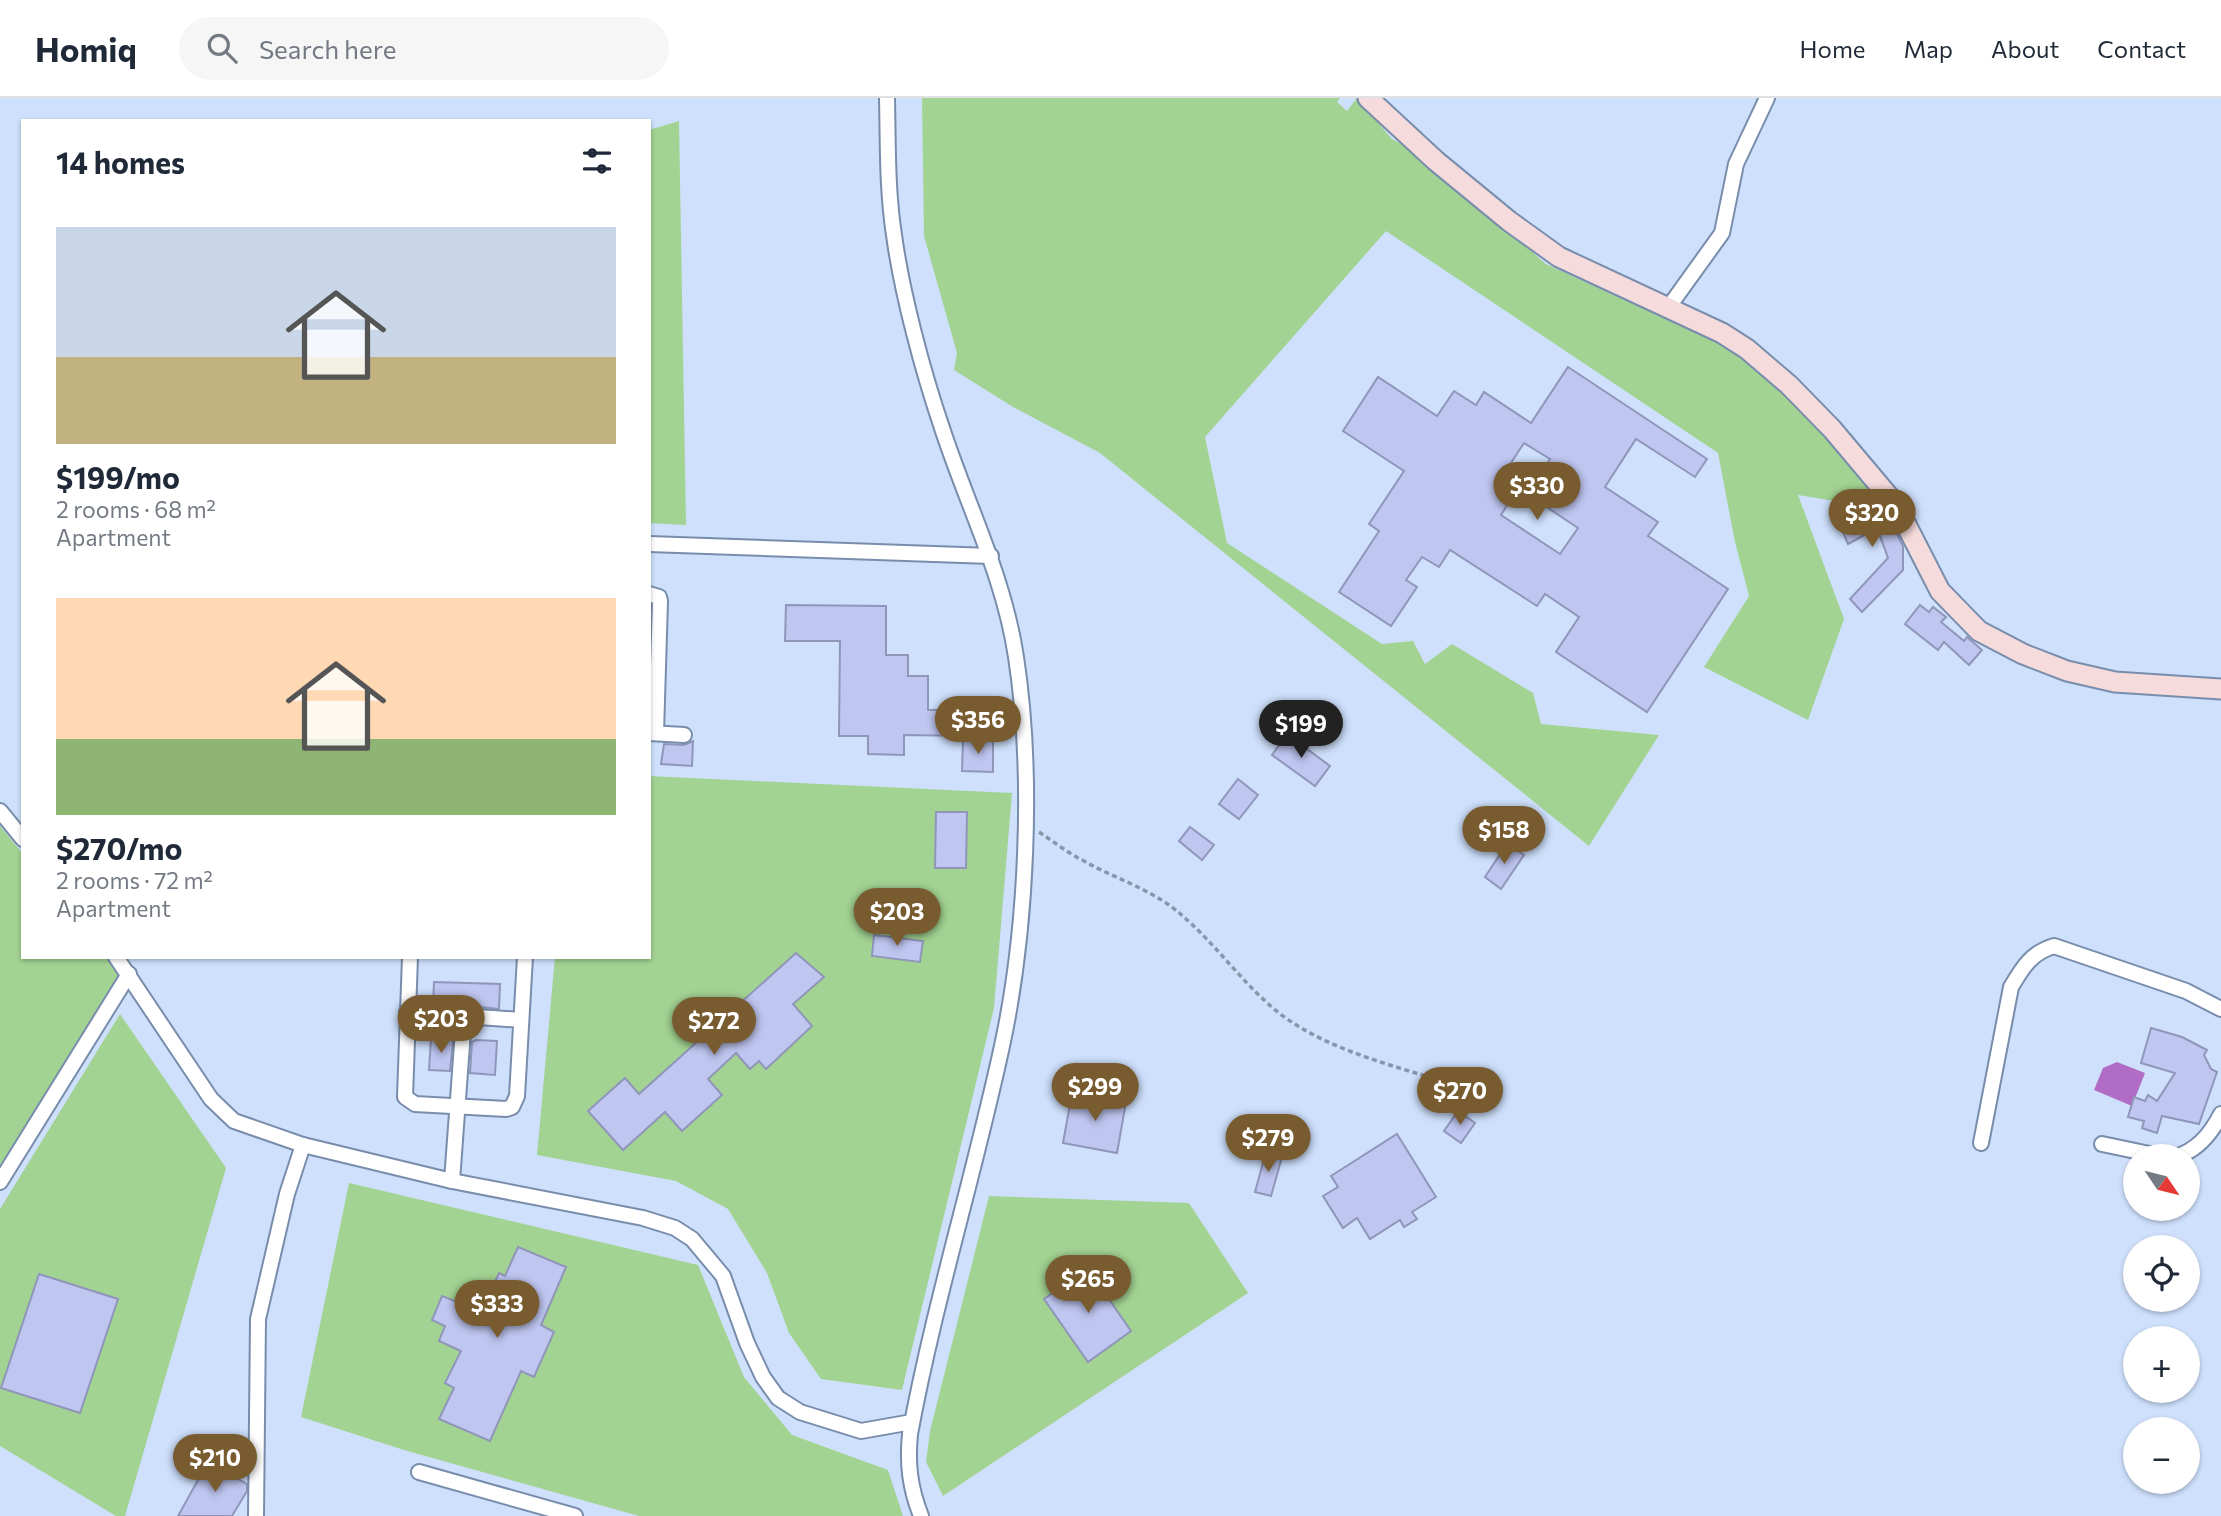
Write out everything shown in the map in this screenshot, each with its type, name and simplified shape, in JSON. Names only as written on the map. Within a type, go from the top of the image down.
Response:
[{"type":"street","points":[[887,98],[894,235],[902,279],[942,427],[991,556],[1017,658],[1025,743],[1026,823],[1016,969],[1003,1044],[912,1422],[907,1462],[914,1498],[921,1516]]},
{"type":"street","points":[[1368,98],[1436,161],[1508,221],[1559,257],[1722,333],[1747,349],[1832,429],[1896,505],[1940,591],[1979,631],[2034,658],[2115,682],[2221,689]]},
{"type":"street","points":[[1668,308],[1722,233],[1736,164],[1767,98]]},
{"type":"street","points":[[651,544],[991,556]]},
{"type":"street","points":[[651,595],[659,597],[660,601],[654,673],[653,733],[684,735]]},
{"type":"street","points":[[0,811],[21,837]]},
{"type":"street","points":[[1981,1143],[2011,987],[2022,967],[2038,951],[2054,946],[2186,991],[2221,1009]]},
{"type":"street","points":[[118,959],[223,1112],[233,1121],[303,1145],[452,1181],[643,1218],[675,1228],[692,1239],[723,1276],[747,1343],[778,1398],[800,1412],[861,1431],[912,1422]]},
{"type":"street","points":[[410,959],[405,1097],[415,1104],[506,1109],[516,1102],[525,959]]},
{"type":"street","points":[[0,1182],[129,974]]},
{"type":"street","points":[[407,1012],[522,1020]]},
{"type":"street","points":[[452,1181],[464,1017]]},
{"type":"street","points":[[2199,1144],[2221,1114]]},
{"type":"street","points":[[2102,1144],[2123,1148]]},
{"type":"street","points":[[256,1516],[259,1493],[258,1319],[278,1228],[303,1145]]},
{"type":"street","points":[[419,1472],[575,1516]]},
{"type":"path","points":[[1026,823],[1084,862],[1126,879],[1170,906],[1225,956],[1257,993],[1280,1013],[1316,1037],[1353,1054],[1435,1079]]},
{"type":"green space","points":[[922,98],[1340,98],[1337,102],[1347,111],[1357,98],[1392,139],[1417,152],[1546,264],[1744,355],[1784,393],[1896,511],[1798,495],[1844,619],[1808,720],[1704,667],[1749,596],[1735,542],[1718,453],[1386,231],[1205,437],[1227,543],[1382,644],[1413,641],[1425,664],[1452,644],[1533,693],[1541,724],[1659,735],[1589,846],[1100,453],[1013,407],[954,370],[957,353],[924,236]]},
{"type":"green space","points":[[679,121],[686,525],[651,523],[651,129]]},
{"type":"green space","points":[[651,776],[1012,793],[994,1008],[902,1390],[821,1379],[789,1333],[767,1273],[728,1209],[676,1181],[537,1155],[555,959],[651,959]]},
{"type":"green space","points":[[0,826],[21,852],[21,959],[108,959],[122,977],[0,1171]]},
{"type":"green space","points":[[120,1014],[226,1168],[125,1516],[116,1516],[0,1446],[0,1209]]},
{"type":"green space","points":[[349,1183],[698,1265],[744,1377],[792,1435],[888,1470],[903,1516],[639,1516],[404,1450],[301,1417]]},
{"type":"green space","points":[[989,1196],[1189,1203],[1248,1293],[943,1496],[926,1462],[930,1431]]},
{"type":"shaded area","points":[[2117,1062],[2145,1073],[2132,1106],[2094,1090],[2103,1068]]},
{"type":"building","points":[[1568,367],[1707,459],[1695,477],[1636,439],[1605,487],[1658,522],[1648,536],[1728,589],[1647,712],[1556,652],[1579,617],[1545,594],[1537,606],[1450,550],[1439,567],[1422,557],[1406,580],[1417,587],[1391,626],[1339,592],[1379,531],[1369,524],[1404,471],[1343,431],[1378,377],[1437,416],[1454,391],[1476,405],[1484,392],[1531,423]],"holes":[[[1524,443],[1550,459],[1534,483],[1509,466]],[[1518,488],[1578,528],[1560,554],[1501,515]]]},
{"type":"building","points":[[1860,495],[1876,526],[1874,520],[1887,515],[1903,546],[1903,570],[1862,612],[1850,599],[1888,558],[1877,528],[1848,544],[1835,513]]},
{"type":"building","points":[[786,605],[886,606],[886,655],[908,655],[908,676],[928,676],[928,710],[975,710],[975,736],[904,735],[904,755],[868,754],[868,736],[839,736],[840,641],[785,641]]},
{"type":"building","points":[[1920,605],[1929,612],[1933,607],[1946,617],[1941,622],[1964,641],[1967,637],[1982,650],[1969,665],[1944,642],[1938,650],[1905,624]]},
{"type":"building","points":[[1287,734],[1330,766],[1315,786],[1272,755]]},
{"type":"building","points":[[693,741],[692,766],[661,764],[664,744],[684,745]]},
{"type":"building","points":[[963,741],[993,741],[993,772],[962,771]]},
{"type":"building","points":[[1238,779],[1258,795],[1239,819],[1219,804]]},
{"type":"building","points":[[936,812],[967,812],[966,868],[935,868]]},
{"type":"building","points":[[1190,827],[1214,845],[1202,860],[1179,841]]},
{"type":"building","points":[[1507,844],[1524,855],[1501,889],[1485,877]]},
{"type":"building","points":[[874,935],[923,941],[920,962],[872,956]]},
{"type":"building","points":[[796,953],[824,977],[793,1004],[812,1026],[766,1069],[759,1061],[750,1069],[736,1053],[708,1079],[722,1095],[682,1131],[665,1112],[623,1150],[588,1111],[625,1078],[639,1094]]},
{"type":"building","points":[[434,982],[500,984],[499,1009],[479,1005],[433,1004]]},
{"type":"building","points":[[2151,1028],[2182,1037],[2207,1050],[2204,1055],[2211,1069],[2217,1072],[2199,1124],[2162,1116],[2157,1133],[2142,1128],[2144,1121],[2128,1117],[2134,1097],[2145,1101],[2148,1095],[2157,1101],[2175,1073],[2141,1063]]},
{"type":"building","points":[[431,1039],[453,1040],[450,1071],[429,1070]]},
{"type":"building","points":[[497,1041],[495,1075],[470,1073],[472,1042]]},
{"type":"building","points":[[1072,1093],[1126,1102],[1117,1153],[1063,1143]]},
{"type":"building","points":[[1458,1111],[1475,1123],[1461,1143],[1444,1131]]},
{"type":"building","points":[[1397,1134],[1436,1197],[1412,1212],[1417,1219],[1404,1227],[1400,1220],[1370,1239],[1357,1218],[1343,1228],[1323,1196],[1338,1187],[1331,1176]]},
{"type":"building","points":[[1266,1152],[1282,1157],[1271,1196],[1255,1192]]},
{"type":"building","points":[[518,1247],[566,1267],[541,1325],[554,1332],[534,1377],[521,1371],[490,1441],[439,1419],[454,1388],[445,1383],[461,1351],[439,1341],[445,1326],[432,1320],[442,1296],[455,1301],[464,1285],[488,1297],[499,1273],[505,1276]]},
{"type":"building","points":[[1088,1269],[1131,1331],[1088,1362],[1044,1299]]},
{"type":"building","points":[[39,1274],[118,1299],[80,1413],[1,1388]]},
{"type":"building","points":[[208,1462],[247,1484],[247,1491],[232,1516],[178,1516]]}]
